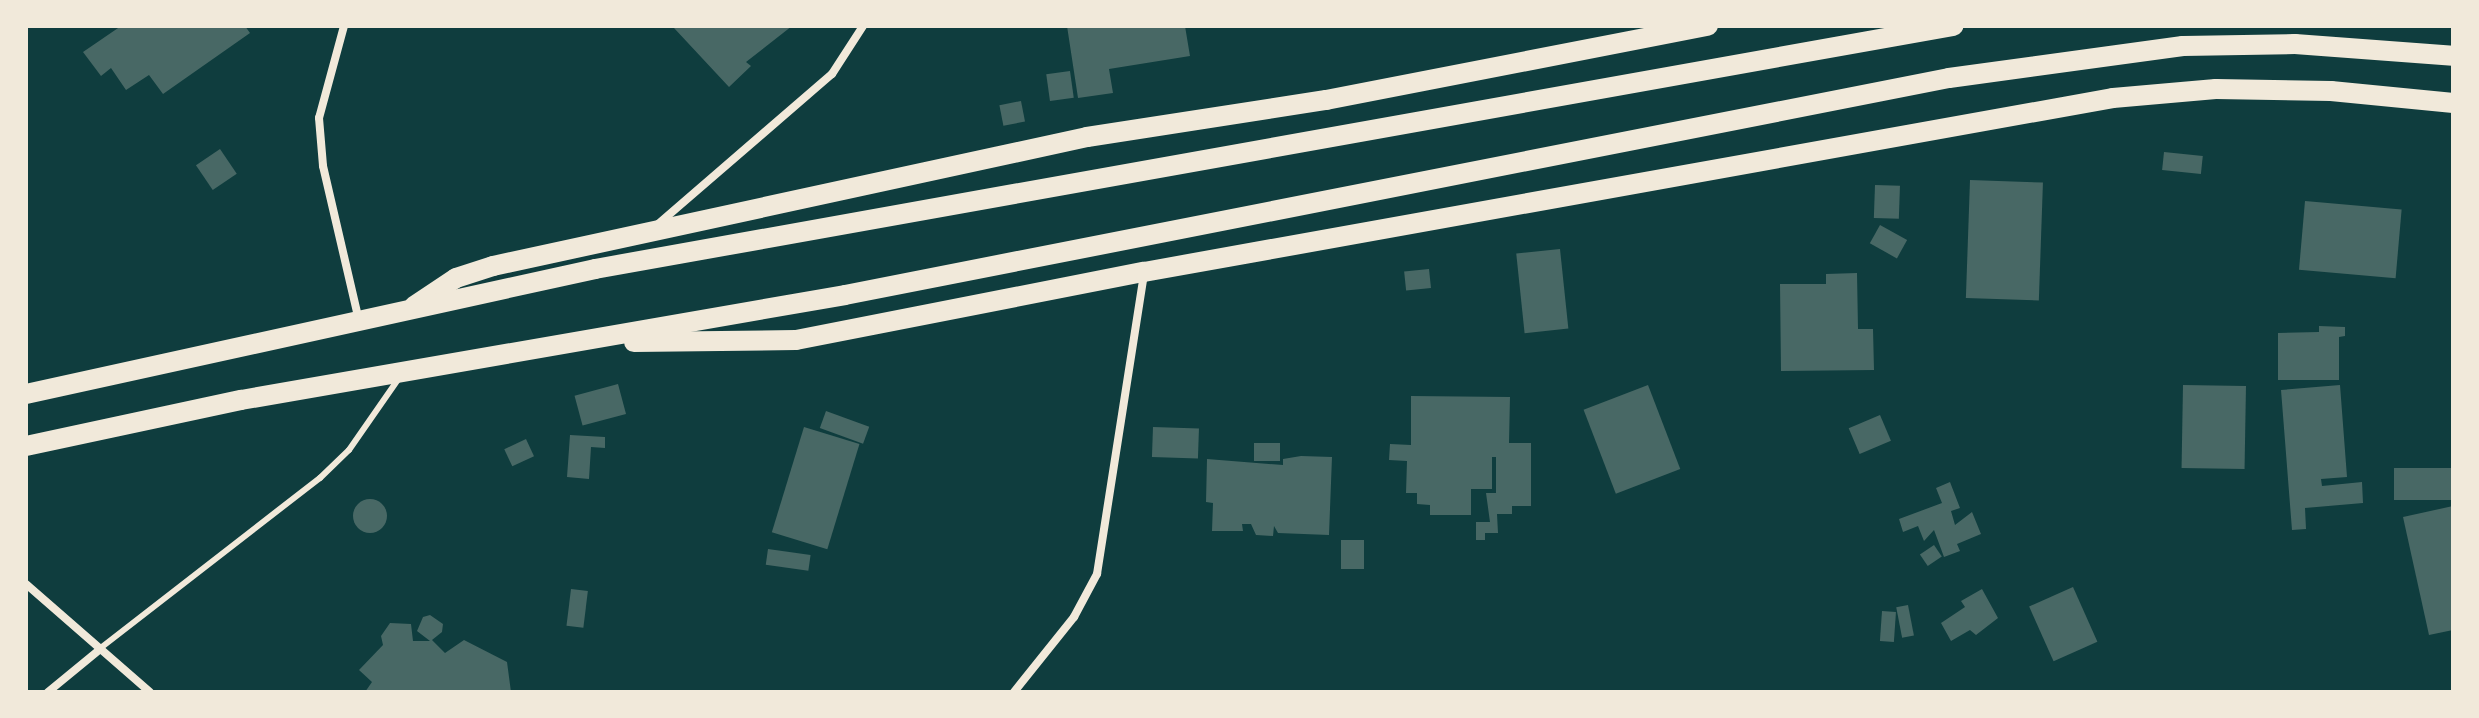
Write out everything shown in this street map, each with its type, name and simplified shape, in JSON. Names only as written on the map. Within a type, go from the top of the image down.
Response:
[{"type":"main road","points":[[405,313],[456,278],[651,231],[1087,137],[1326,100],[1708,26]]},
{"type":"main road","points":[[26,394],[595,269],[1953,26]]},
{"type":"main road","points":[[26,446],[92,429],[403,371],[594,341],[1949,78],[2089,57],[2241,44],[2453,56]]},
{"type":"main road","points":[[594,341],[796,340],[1144,272],[2113,98],[2216,89],[2331,91],[2453,103]]},
{"type":"street","points":[[344,26],[319,118],[323,166],[359,323]]},
{"type":"street","points":[[651,231],[832,74],[863,26]]},
{"type":"street","points":[[1014,692],[1074,617],[1097,574],[1111,509],[1144,272]]},
{"type":"street","points":[[26,584],[98,651],[150,692]]},
{"type":"street","points":[[48,692],[98,651]]},
{"type":"lane","points":[[98,651],[320,478],[349,450],[403,371]]},
{"type":"building","points":[[121,26],[245,26],[250,33],[163,94],[149,75],[126,90],[111,68],[101,76],[83,52]]},
{"type":"building","points":[[792,26],[746,62],[751,66],[729,87],[674,28]]},
{"type":"building","points":[[1067,26],[1185,26],[1190,56],[1109,69],[1113,93],[1078,98]]},
{"type":"building","points":[[1070,71],[1074,98],[1050,101],[1046,74]]},
{"type":"building","points":[[1021,101],[1025,122],[1003,126],[999,105]]},
{"type":"building","points":[[220,149],[237,174],[213,190],[196,165]]},
{"type":"building","points":[[2164,152],[2203,156],[2201,174],[2162,170]]},
{"type":"building","points":[[1970,180],[2043,183],[2039,300],[1966,298]]},
{"type":"building","points":[[1875,185],[1900,186],[1899,219],[1874,218]]},
{"type":"building","points":[[2305,201],[2402,209],[2396,278],[2299,270]]},
{"type":"building","points":[[1880,225],[1907,240],[1897,258],[1870,243]]},
{"type":"building","points":[[1560,249],[1568,329],[1525,333],[1516,254]]},
{"type":"building","points":[[1429,269],[1431,288],[1406,291],[1404,272]]},
{"type":"building","points":[[1857,273],[1858,329],[1873,329],[1874,370],[1781,371],[1780,284],[1826,284],[1826,274]]},
{"type":"building","points":[[2319,326],[2345,327],[2345,336],[2339,337],[2339,380],[2278,380],[2278,333],[2319,332]]},
{"type":"building","points":[[618,384],[626,414],[583,426],[575,396]]},
{"type":"building","points":[[1648,385],[1680,469],[1616,494],[1584,410]]},
{"type":"building","points":[[2183,385],[2246,386],[2245,469],[2182,468]]},
{"type":"building","points":[[2340,385],[2347,477],[2321,479],[2322,486],[2362,482],[2363,503],[2305,508],[2306,529],[2292,530],[2281,390]]},
{"type":"building","points":[[1411,396],[1510,397],[1509,443],[1531,443],[1531,506],[1512,506],[1512,514],[1497,514],[1498,533],[1485,533],[1485,540],[1476,540],[1476,522],[1490,522],[1486,493],[1496,493],[1496,457],[1492,457],[1492,489],[1471,489],[1471,515],[1430,515],[1430,505],[1417,504],[1417,493],[1406,493],[1407,461],[1389,460],[1390,444],[1411,445]]},
{"type":"building","points":[[826,411],[869,427],[863,444],[820,428]]},
{"type":"building","points":[[1880,415],[1891,441],[1860,454],[1849,428]]},
{"type":"building","points":[[804,427],[859,444],[827,549],[772,532]]},
{"type":"building","points":[[1153,427],[1199,429],[1198,459],[1152,457]]},
{"type":"building","points":[[570,435],[605,437],[605,448],[591,447],[589,479],[567,477]]},
{"type":"building","points":[[526,439],[534,456],[512,466],[504,449]]},
{"type":"building","points":[[1254,443],[1280,443],[1280,461],[1254,461]]},
{"type":"building","points":[[1332,457],[1329,535],[1278,533],[1274,526],[1273,536],[1256,535],[1251,524],[1242,524],[1243,531],[1212,531],[1213,503],[1206,502],[1207,459],[1283,465],[1283,459]]},
{"type":"building","points":[[2394,468],[2453,468],[2453,500],[2394,500]]},
{"type":"building","points":[[1950,482],[1960,508],[1951,511],[1955,525],[1972,512],[1981,534],[1957,544],[1960,551],[1944,557],[1934,530],[1924,541],[1918,526],[1903,532],[1899,519],[1942,503],[1936,488]]},
{"type":"building","points":[[370,499],[382,504],[387,516],[382,528],[370,533],[358,528],[353,516],[358,504]]},
{"type":"building","points":[[2453,506],[2453,630],[2429,635],[2403,517]]},
{"type":"building","points":[[1341,540],[1364,540],[1364,569],[1341,569]]},
{"type":"building","points":[[1934,545],[1942,557],[1928,566],[1920,555]]},
{"type":"building","points":[[768,549],[811,555],[808,571],[766,565]]},
{"type":"building","points":[[2073,587],[2097,642],[2054,661],[2029,607]]},
{"type":"building","points":[[571,589],[588,591],[583,628],[566,626]]},
{"type":"building","points":[[1982,589],[1998,618],[1976,635],[1970,630],[1951,641],[1941,623],[1965,607],[1961,601]]},
{"type":"building","points":[[1908,605],[1914,635],[1902,638],[1896,607]]},
{"type":"building","points":[[1882,611],[1896,612],[1894,642],[1880,641]]},
{"type":"building","points":[[430,615],[443,624],[442,632],[432,640],[445,653],[464,640],[507,662],[511,692],[365,692],[372,682],[359,670],[383,645],[381,636],[390,623],[411,624],[413,641],[430,641],[417,631],[423,617]]}]
